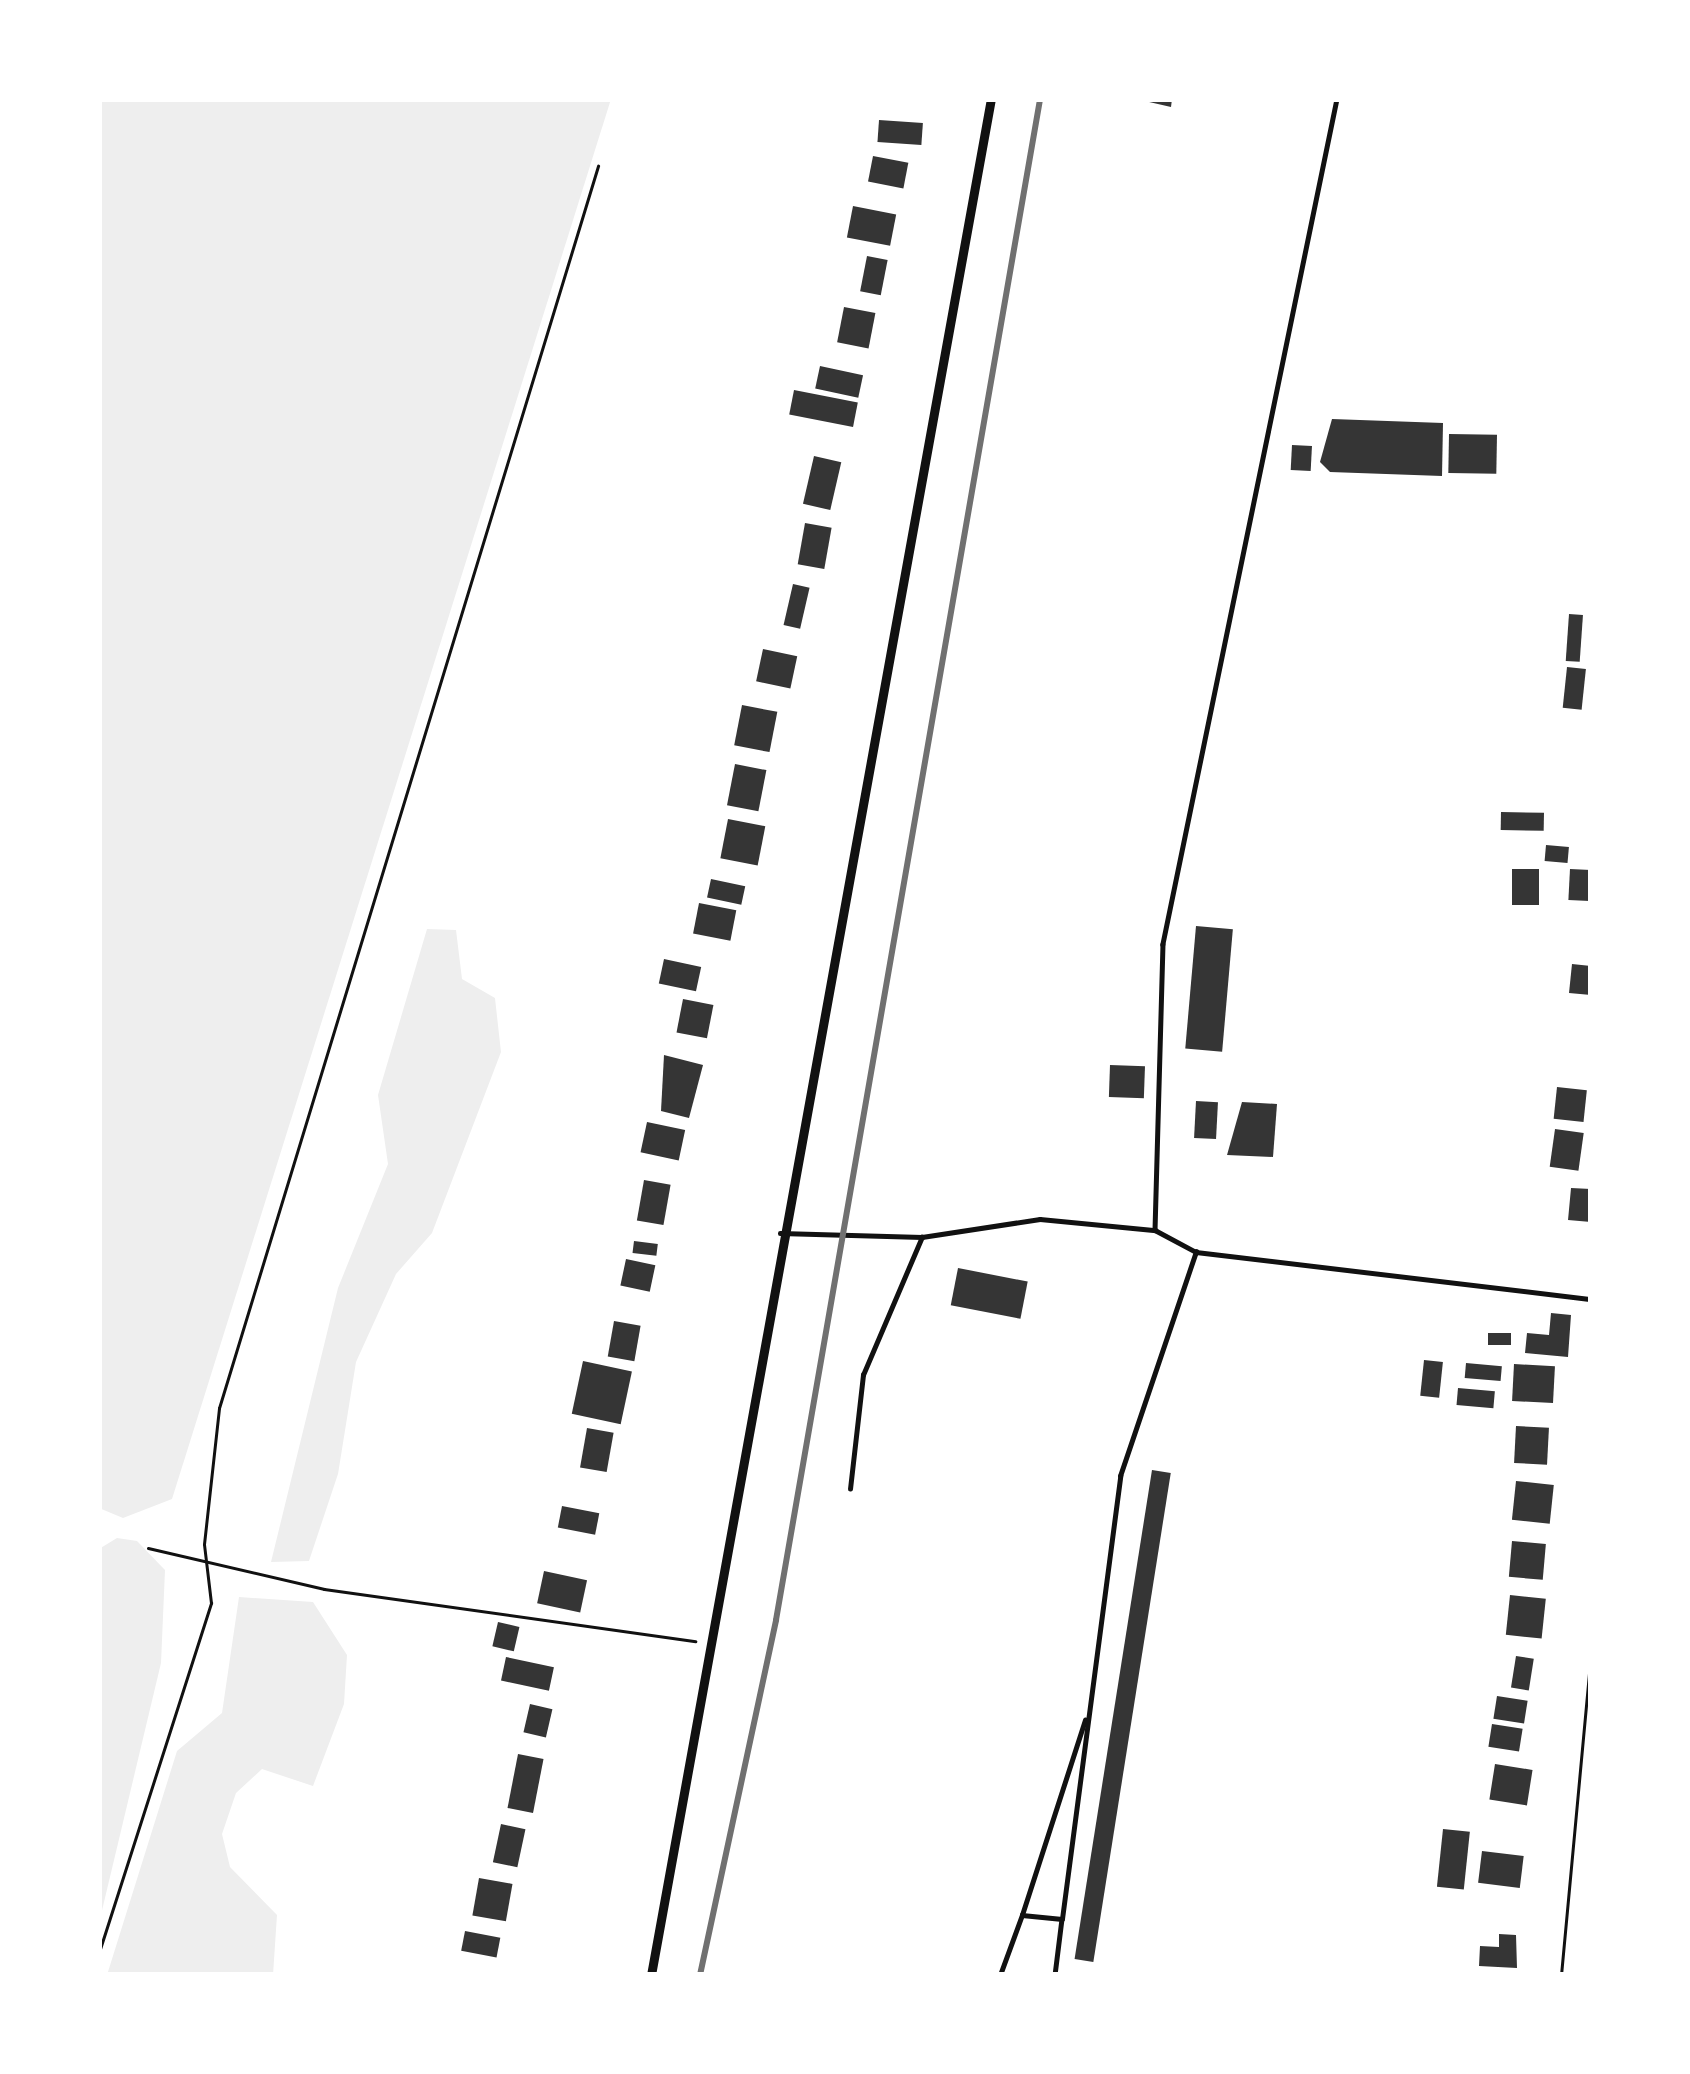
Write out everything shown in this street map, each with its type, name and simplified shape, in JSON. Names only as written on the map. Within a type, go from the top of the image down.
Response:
[{"type":"street","points":[[651,1975],[780,1233],[991,99]]},
{"type":"lane","points":[[1155,1230],[1163,944],[1337,99]]},
{"type":"lane","points":[[780,1233],[922,1237],[1040,1219],[1155,1230],[1196,1252],[1591,1299]]},
{"type":"lane","points":[[850,1489],[863,1375],[922,1237]]},
{"type":"lane","points":[[1055,1975],[1120,1476],[1196,1252]]},
{"type":"lane","points":[[1000,1975],[1089,1706]]},
{"type":"lane","points":[[1022,1915],[1062,1919]]},
{"type":"path","points":[[99,1952],[211,1603],[207,1568],[219,1408],[598,166]]},
{"type":"path","points":[[148,1548],[207,1568],[709,1643]]},
{"type":"path","points":[[1561,1975],[1591,1649]]},
{"type":"shaded area","points":[[99,99],[611,99],[172,1499],[123,1518],[99,1508]]},
{"type":"shaded area","points":[[427,929],[456,930],[462,979],[495,998],[501,1052],[432,1233],[396,1274],[356,1362],[338,1474],[309,1561],[271,1562],[338,1288],[388,1164],[378,1095]]},
{"type":"shaded area","points":[[117,1538],[137,1541],[165,1570],[161,1663],[99,1923],[99,1549]]},
{"type":"shaded area","points":[[239,1597],[313,1602],[347,1655],[344,1704],[313,1786],[262,1769],[236,1793],[222,1834],[230,1867],[277,1915],[273,1975],[107,1975],[177,1751],[222,1713]]},
{"type":"building","points":[[1136,99],[1172,99],[1171,107]]},
{"type":"building","points":[[879,120],[923,123],[921,145],[877,142]]},
{"type":"building","points":[[873,156],[908,163],[903,188],[868,182]]},
{"type":"building","points":[[853,206],[896,214],[890,246],[847,237]]},
{"type":"building","points":[[867,256],[888,260],[881,295],[860,291]]},
{"type":"building","points":[[844,307],[875,313],[869,348],[837,342]]},
{"type":"building","points":[[820,366],[863,375],[858,398],[815,388]]},
{"type":"building","points":[[794,390],[858,402],[853,427],[789,415]]},
{"type":"building","points":[[1332,419],[1443,423],[1442,476],[1330,472],[1320,462]]},
{"type":"building","points":[[1449,434],[1497,435],[1496,474],[1448,473]]},
{"type":"building","points":[[1292,445],[1312,446],[1311,471],[1291,470]]},
{"type":"building","points":[[814,456],[841,462],[830,510],[803,504]]},
{"type":"building","points":[[805,523],[832,528],[824,569],[798,564]]},
{"type":"building","points":[[793,584],[810,588],[800,629],[784,625]]},
{"type":"building","points":[[1569,614],[1583,615],[1580,662],[1566,661]]},
{"type":"building","points":[[763,649],[797,656],[790,689],[756,681]]},
{"type":"building","points":[[1567,667],[1586,669],[1582,710],[1563,708]]},
{"type":"building","points":[[742,705],[777,712],[770,752],[734,745]]},
{"type":"building","points":[[735,764],[766,770],[758,811],[727,805]]},
{"type":"building","points":[[1501,812],[1544,813],[1544,831],[1501,830]]},
{"type":"building","points":[[728,819],[765,826],[758,866],[720,858]]},
{"type":"building","points":[[1546,845],[1569,847],[1568,863],[1545,861]]},
{"type":"building","points":[[1512,869],[1539,869],[1539,905],[1512,905]]},
{"type":"building","points":[[1570,869],[1591,870],[1589,901],[1568,900]]},
{"type":"building","points":[[711,879],[745,886],[741,905],[707,898]]},
{"type":"building","points":[[699,903],[736,910],[730,941],[693,933]]},
{"type":"building","points":[[1196,926],[1233,929],[1222,1052],[1185,1049]]},
{"type":"building","points":[[664,959],[701,967],[696,991],[659,983]]},
{"type":"building","points":[[1572,964],[1591,966],[1591,995],[1569,993]]},
{"type":"building","points":[[683,999],[713,1005],[707,1038],[677,1032]]},
{"type":"building","points":[[664,1055],[703,1065],[689,1118],[661,1111]]},
{"type":"building","points":[[1110,1065],[1145,1066],[1144,1098],[1109,1097]]},
{"type":"building","points":[[1557,1087],[1587,1090],[1583,1122],[1554,1119]]},
{"type":"building","points":[[1196,1101],[1218,1102],[1216,1139],[1194,1138]]},
{"type":"building","points":[[1242,1102],[1277,1104],[1273,1157],[1227,1155]]},
{"type":"building","points":[[647,1122],[685,1130],[679,1160],[641,1152]]},
{"type":"building","points":[[1555,1129],[1584,1133],[1578,1171],[1550,1167]]},
{"type":"building","points":[[644,1180],[671,1185],[663,1225],[637,1220]]},
{"type":"building","points":[[1571,1188],[1591,1189],[1591,1222],[1568,1220]]},
{"type":"building","points":[[634,1241],[658,1244],[656,1256],[633,1253]]},
{"type":"building","points":[[626,1259],[655,1265],[650,1292],[620,1285]]},
{"type":"building","points":[[958,1268],[1028,1282],[1020,1319],[951,1305]]},
{"type":"building","points":[[1551,1313],[1571,1315],[1568,1357],[1525,1353],[1527,1333],[1549,1335]]},
{"type":"building","points":[[614,1321],[641,1326],[634,1361],[608,1356]]},
{"type":"building","points":[[1488,1333],[1511,1333],[1511,1345],[1488,1345]]},
{"type":"building","points":[[1424,1360],[1443,1362],[1439,1398],[1420,1396]]},
{"type":"building","points":[[583,1361],[632,1371],[621,1424],[572,1414]]},
{"type":"building","points":[[1466,1363],[1502,1366],[1501,1381],[1465,1378]]},
{"type":"building","points":[[1514,1364],[1555,1366],[1553,1403],[1512,1401]]},
{"type":"building","points":[[1458,1388],[1495,1391],[1493,1408],[1457,1405]]},
{"type":"building","points":[[1516,1426],[1549,1428],[1547,1465],[1514,1463]]},
{"type":"building","points":[[587,1428],[614,1433],[607,1472],[580,1467]]},
{"type":"building","points":[[1152,1470],[1171,1473],[1093,1962],[1075,1959]]},
{"type":"building","points":[[1516,1481],[1554,1485],[1550,1524],[1512,1520]]},
{"type":"building","points":[[562,1506],[599,1513],[595,1535],[558,1528]]},
{"type":"building","points":[[1512,1541],[1546,1544],[1543,1580],[1509,1577]]},
{"type":"building","points":[[544,1571],[587,1580],[580,1612],[537,1603]]},
{"type":"building","points":[[1510,1595],[1546,1599],[1542,1639],[1506,1635]]},
{"type":"building","points":[[498,1622],[519,1627],[514,1651],[492,1646]]},
{"type":"building","points":[[1516,1656],[1534,1659],[1529,1690],[1511,1688]]},
{"type":"building","points":[[506,1657],[554,1667],[549,1691],[501,1680]]},
{"type":"building","points":[[1497,1696],[1528,1701],[1524,1724],[1493,1719]]},
{"type":"building","points":[[530,1704],[552,1709],[546,1737],[523,1732]]},
{"type":"building","points":[[1492,1724],[1523,1729],[1519,1752],[1488,1747]]},
{"type":"building","points":[[518,1754],[544,1759],[533,1813],[508,1808]]},
{"type":"building","points":[[1495,1764],[1533,1770],[1527,1806],[1489,1800]]},
{"type":"building","points":[[501,1824],[525,1829],[517,1867],[493,1862]]},
{"type":"building","points":[[1443,1829],[1470,1832],[1464,1890],[1437,1887]]},
{"type":"building","points":[[1482,1851],[1524,1856],[1520,1888],[1478,1883]]},
{"type":"building","points":[[479,1878],[512,1884],[506,1921],[472,1915]]},
{"type":"building","points":[[465,1931],[500,1938],[497,1958],[461,1951]]},
{"type":"building","points":[[1499,1934],[1516,1935],[1517,1968],[1479,1966],[1480,1946],[1499,1947]]},
{"type":"railway","points":[[700,1975],[776,1620],[1040,99]]}]
